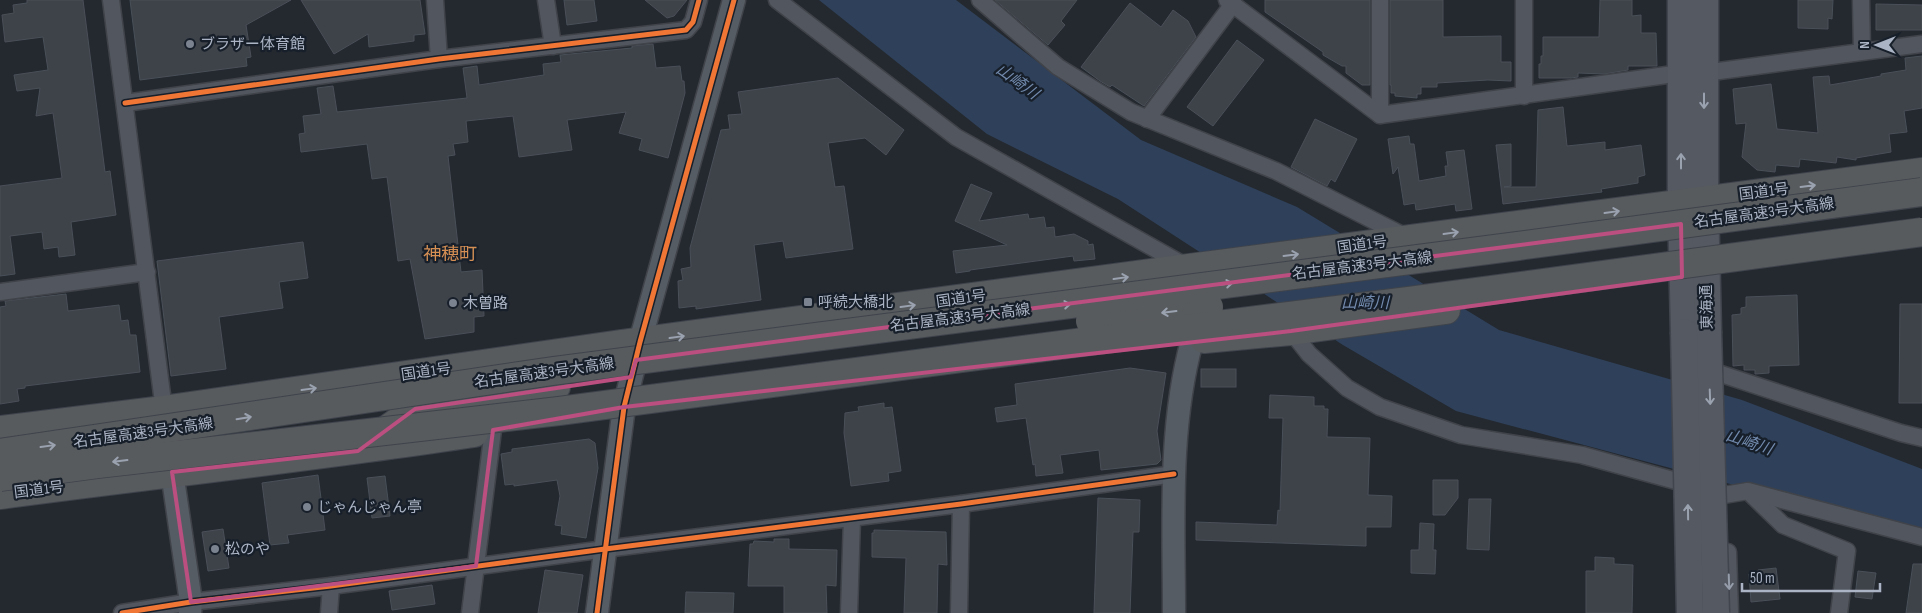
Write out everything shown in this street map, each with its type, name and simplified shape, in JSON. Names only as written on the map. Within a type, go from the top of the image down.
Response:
[{"type":"highway","name":"国道1号","points":[[0,430],[164,410],[640,342],[1198,267],[1922,172]]},
{"type":"highway","name":"名古屋高速3号大高線","points":[[0,453],[553,370],[1922,192]]},
{"type":"highway","points":[[1702,200],[1781,214],[1922,203]]},
{"type":"highway","name":"名古屋高速3号大高線","points":[[0,477],[559,411],[1409,301],[1922,232]]},
{"type":"highway","name":"国道1号","points":[[0,495],[172,472],[358,451],[624,407],[1192,340],[1300,330],[1694,275],[1922,246]]},
{"type":"highway","points":[[358,451],[415,409],[556,387],[800,355],[1314,295],[1409,301]]},
{"type":"main road","name":"東海通","points":[[1682,0],[1693,73],[1702,200],[1694,275],[1696,332],[1688,484],[1690,613]]},
{"type":"main road","name":"東海通","points":[[1693,73],[1705,0]]},
{"type":"main road","name":"東海通","points":[[1696,332],[1709,370],[1716,613]]},
{"type":"street","points":[[111,0],[164,410]]},
{"type":"street","points":[[435,0],[439,59]]},
{"type":"street","points":[[546,0],[553,46]]},
{"type":"street","points":[[125,103],[439,59],[686,30],[693,22],[700,0]]},
{"type":"street","points":[[596,613],[624,407],[640,342],[734,0]]},
{"type":"street","points":[[777,0],[956,137],[1198,267]]},
{"type":"street","points":[[980,0],[1058,67],[1131,112],[1276,171],[1410,239]]},
{"type":"street","points":[[1380,0],[1380,115]]},
{"type":"street","points":[[1524,0],[1524,96]]},
{"type":"street","points":[[1862,0],[1862,52]]},
{"type":"street","points":[[1147,119],[1231,1],[1380,115],[1922,44]]},
{"type":"street","points":[[0,292],[147,272]]},
{"type":"street","points":[[1300,330],[1309,354],[1347,388],[1380,407],[1461,435],[1582,455],[1688,484]]},
{"type":"street","points":[[1174,613],[1174,474],[1178,414],[1184,373],[1192,340]]},
{"type":"street","points":[[1709,370],[1901,433],[1922,438]]},
{"type":"street","points":[[470,613],[493,430]]},
{"type":"street","points":[[172,472],[191,607]]},
{"type":"street","points":[[122,613],[191,607],[476,566],[961,504],[1174,474]]},
{"type":"street","points":[[1748,491],[1782,525],[1847,551],[1839,613]]},
{"type":"street","points":[[1712,497],[1748,491],[1922,537]]},
{"type":"street","points":[[959,613],[961,504]]},
{"type":"street","points":[[850,613],[852,518]]},
{"type":"street","points":[[1677,613],[1676,552],[1728,552],[1730,613]]},
{"type":"street","points":[[329,613],[331,586]]},
{"type":"highlighted area","points":[[1681,224],[1682,277],[1291,331],[624,407],[493,430],[476,566],[191,602],[172,472],[358,451],[415,409],[631,377],[636,360]]},
{"type":"water","name":"山崎川","points":[[819,0],[956,0],[1141,140],[1297,207],[1499,330],[1742,400],[1922,469],[1922,535],[1456,411],[1343,345],[1118,199],[987,134]]},
{"type":"building","points":[[27,0],[83,0],[105,172],[110,171],[116,215],[71,222],[75,255],[59,257],[58,247],[44,249],[42,232],[10,236],[15,274],[0,276],[0,186],[62,178],[53,113],[36,116],[40,88],[17,91],[14,75],[48,70],[43,37],[5,42],[2,15],[14,13],[13,5],[27,3]]},
{"type":"building","name":"ブラザー体育館","points":[[130,0],[291,0],[246,25],[251,57],[246,58],[247,66],[140,80]]},
{"type":"building","points":[[301,0],[420,0],[425,34],[414,35],[414,41],[369,47],[368,34],[334,54]]},
{"type":"building","points":[[564,0],[594,0],[597,21],[567,25]]},
{"type":"building","points":[[645,0],[687,0],[674,16],[667,18]]},
{"type":"building","points":[[995,0],[1077,0],[1061,21],[1065,25],[1048,45]]},
{"type":"building","points":[[1265,0],[1370,0],[1370,85],[1362,85],[1346,73],[1346,66],[1342,66],[1323,55],[1323,52],[1265,12]]},
{"type":"building","points":[[1390,0],[1443,0],[1443,37],[1501,36],[1501,62],[1511,62],[1511,81],[1488,80],[1437,83],[1437,87],[1421,87],[1421,94],[1417,94],[1417,98],[1395,96],[1395,93],[1391,93],[1390,85]]},
{"type":"building","points":[[1600,0],[1632,0],[1632,16],[1641,15],[1641,33],[1656,33],[1657,66],[1628,66],[1628,70],[1604,74],[1578,73],[1578,77],[1571,78],[1539,78],[1539,64],[1541,64],[1541,56],[1543,56],[1543,37],[1599,37]]},
{"type":"building","points":[[1798,0],[1833,0],[1832,19],[1828,18],[1828,29],[1798,28]]},
{"type":"building","points":[[1130,3],[1161,27],[1173,10],[1188,21],[1196,37],[1144,106],[1112,85],[1110,87],[1100,81],[1081,67]]},
{"type":"building","points":[[1876,4],[1922,5],[1922,30],[1876,30]]},
{"type":"building","points":[[1237,40],[1264,60],[1213,126],[1187,107]]},
{"type":"building","points":[[653,44],[656,68],[680,66],[682,81],[684,81],[685,93],[668,158],[639,150],[642,139],[619,133],[626,112],[567,120],[572,150],[519,157],[513,116],[466,121],[468,142],[453,144],[455,155],[448,156],[461,272],[482,270],[484,316],[474,317],[474,332],[425,339],[410,259],[398,261],[387,177],[372,179],[367,144],[301,152],[299,134],[305,133],[303,116],[321,114],[317,88],[333,86],[337,112],[467,98],[463,68],[477,66],[479,85],[544,75],[543,64],[561,62],[560,55],[632,48],[632,46]]},
{"type":"building","points":[[1922,56],[1922,108],[1904,111],[1907,132],[1889,134],[1891,152],[1856,158],[1856,160],[1837,157],[1836,163],[1800,159],[1799,167],[1776,165],[1775,172],[1757,170],[1742,157],[1746,123],[1736,124],[1733,89],[1771,84],[1777,129],[1818,133],[1813,77],[1829,76],[1830,85],[1881,76],[1881,74],[1906,70],[1905,58]]},
{"type":"building","points":[[838,78],[904,130],[886,155],[865,138],[828,143],[835,187],[844,186],[853,249],[786,258],[783,241],[754,245],[761,300],[696,309],[696,306],[679,308],[678,281],[683,280],[681,269],[691,267],[690,248],[721,130],[730,129],[728,115],[742,114],[738,92]]},
{"type":"building","points":[[1563,107],[1567,146],[1605,142],[1605,150],[1641,145],[1645,175],[1638,177],[1638,183],[1601,189],[1602,192],[1503,204],[1496,145],[1511,144],[1511,186],[1504,187],[1536,187],[1538,110]]},
{"type":"building","points":[[1315,119],[1357,139],[1335,182],[1331,179],[1327,186],[1291,167]]},
{"type":"building","points":[[1409,136],[1410,144],[1414,144],[1419,181],[1446,176],[1445,166],[1448,166],[1446,152],[1464,150],[1472,209],[1456,211],[1455,204],[1416,210],[1415,203],[1404,205],[1398,167],[1393,174],[1388,139]]},
{"type":"building","points":[[971,184],[992,193],[979,221],[1028,214],[1029,219],[1044,217],[1046,228],[1054,227],[1055,237],[1074,234],[1088,241],[1088,245],[1093,244],[1095,259],[1074,261],[1073,256],[956,273],[953,251],[1007,245],[955,221]]},
{"type":"building","points":[[303,242],[308,278],[279,282],[283,308],[219,317],[226,369],[171,376],[157,261]]},
{"type":"building","points":[[66,294],[68,311],[119,305],[121,321],[128,320],[130,335],[136,335],[140,372],[25,386],[25,388],[17,389],[19,401],[0,404],[0,307],[6,306],[5,301]]},
{"type":"building","points":[[1797,295],[1799,365],[1769,366],[1769,373],[1755,374],[1755,370],[1744,370],[1744,365],[1733,366],[1732,315],[1741,314],[1741,308],[1746,307],[1746,297]]},
{"type":"building","points":[[1900,304],[1922,304],[1922,403],[1899,403]]},
{"type":"building","points":[[1130,368],[1166,373],[1157,431],[1161,460],[1157,464],[1101,470],[1099,450],[1060,455],[1063,473],[1036,476],[1026,418],[997,422],[995,408],[1017,405],[1015,384]]},
{"type":"building","points":[[1201,369],[1236,369],[1236,387],[1201,387]]},
{"type":"building","points":[[1270,395],[1314,397],[1314,406],[1324,406],[1324,409],[1328,409],[1327,437],[1370,438],[1368,495],[1392,496],[1391,527],[1366,527],[1366,546],[1196,540],[1196,522],[1277,525],[1278,510],[1280,511],[1283,418],[1269,418]]},
{"type":"building","points":[[884,403],[884,408],[892,407],[901,471],[888,473],[889,481],[851,486],[844,433],[845,413],[859,411],[858,407]]},
{"type":"building","points":[[589,439],[595,443],[598,468],[586,538],[561,534],[562,526],[555,525],[560,496],[557,480],[514,486],[514,484],[505,485],[501,454],[512,452],[512,449]]},
{"type":"building","points":[[318,475],[325,530],[287,535],[289,543],[270,545],[262,483]]},
{"type":"building","points":[[385,476],[390,516],[372,518],[367,478]]},
{"type":"building","points":[[1433,480],[1458,480],[1458,498],[1445,515],[1433,515]]},
{"type":"building","points":[[1098,498],[1140,500],[1139,532],[1133,532],[1130,613],[1094,613]]},
{"type":"building","points":[[1469,499],[1491,499],[1489,550],[1467,549]]},
{"type":"building","points":[[1420,523],[1434,524],[1433,550],[1436,550],[1435,574],[1411,573],[1411,550],[1419,550]]},
{"type":"building","points":[[223,529],[229,568],[208,571],[202,532]]},
{"type":"building","points":[[874,530],[946,532],[947,565],[938,564],[937,613],[904,613],[906,558],[872,557],[872,533],[874,533]]},
{"type":"building","points":[[774,539],[789,539],[789,549],[837,550],[836,586],[826,585],[827,613],[784,613],[784,586],[748,586],[750,544],[753,544],[754,541],[774,542]]},
{"type":"building","points":[[1595,557],[1614,558],[1614,564],[1633,565],[1632,613],[1586,613],[1586,571],[1595,571]]},
{"type":"building","points":[[1913,564],[1922,564],[1922,613],[1906,613]]},
{"type":"building","points":[[1776,568],[1780,599],[1751,602],[1749,574],[1758,573],[1758,570]]},
{"type":"building","points":[[545,570],[583,575],[577,613],[538,613]]},
{"type":"building","points":[[1858,571],[1876,573],[1872,599],[1855,597]]},
{"type":"building","points":[[432,585],[435,604],[392,610],[389,591]]},
{"type":"building","points":[[686,592],[734,593],[733,613],[685,613]]},
{"type":"cycle path","points":[[125,103],[439,59],[686,30],[693,22],[699,0]]},
{"type":"cycle path","points":[[597,613],[624,407],[640,342],[734,0]]},
{"type":"cycle path","points":[[122,613],[191,602],[331,586],[961,504],[1174,474]]},
{"type":"place","name":"ブラザー体育館","points":[[190,44]]},
{"type":"place","name":"呼続大橋北","points":[[808,302]]},
{"type":"place","name":"木曽路","points":[[453,303]]},
{"type":"place","name":"じゃんじゃん亭","points":[[307,507]]},
{"type":"place","name":"松のや","points":[[215,549]]},
{"type":"district","name":"神穂町","points":[[450,254]]}]
